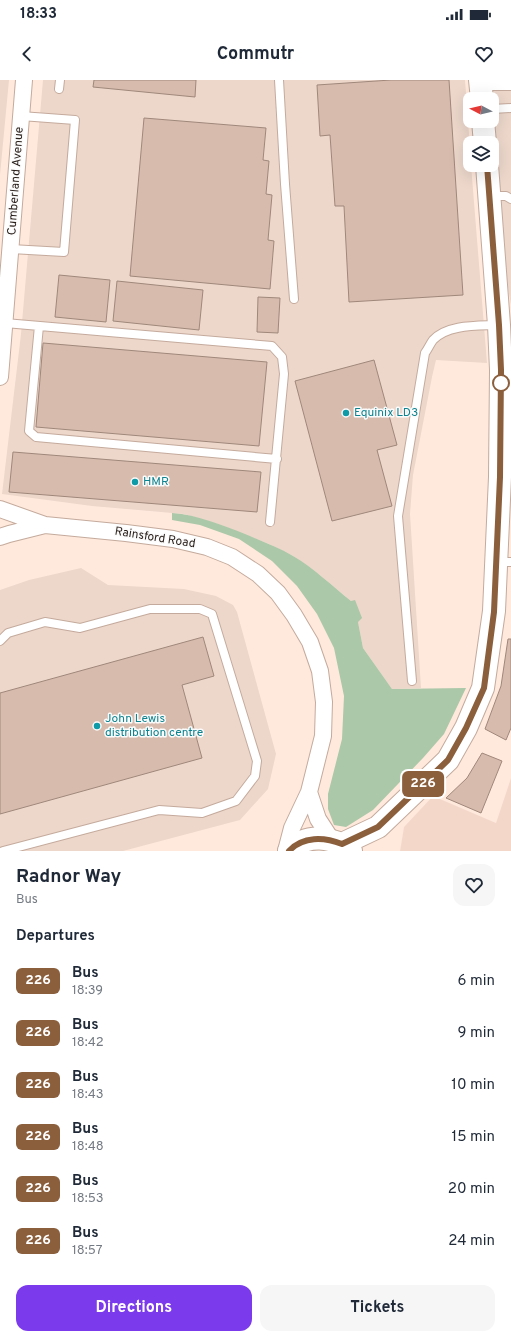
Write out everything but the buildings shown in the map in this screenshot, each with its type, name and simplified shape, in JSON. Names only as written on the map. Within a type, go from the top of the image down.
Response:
[{"type":"street","name":"Cumberland Avenue","points":[[0,377],[24,80]]},
{"type":"street","points":[[481,87],[511,82]]},
{"type":"street","points":[[289,851],[301,842],[313,839],[341,845],[378,827],[448,760],[466,728],[484,688],[494,612],[503,562],[500,477],[501,370],[487,172]]},
{"type":"street","name":"Rainsford Road","points":[[0,509],[46,525],[173,539],[207,547],[232,557],[258,574],[278,593],[294,615],[310,642],[320,671],[324,702],[323,736],[309,792],[292,828],[286,851]]},
{"type":"street","name":"Rainsford Road","points":[[0,537],[46,525]]},
{"type":"street","points":[[309,792],[318,819],[341,845]]},
{"type":"street","points":[[368,851],[378,827]]},
{"type":"lane","points":[[59,89],[60,80]]},
{"type":"lane","points":[[278,80],[284,184],[294,299]]},
{"type":"lane","points":[[499,109],[511,108]]},
{"type":"lane","points":[[11,249],[64,252],[75,120],[21,116]]},
{"type":"lane","points":[[489,196],[506,196],[511,199]]},
{"type":"lane","points":[[4,313],[39,326],[272,346],[282,357],[284,374],[270,522]]},
{"type":"lane","points":[[412,682],[398,516],[425,353],[432,341],[440,334],[453,329],[468,326],[499,325]]},
{"type":"lane","points":[[39,326],[29,431],[36,437],[276,459]]},
{"type":"lane","points":[[0,641],[8,633],[45,622],[80,628],[150,609],[200,610],[212,614],[257,760],[255,776],[236,801],[202,813],[159,810],[4,851]]},
{"type":"shaded area","points":[[0,80],[9,80],[0,175]]},
{"type":"shaded area","points":[[43,80],[465,80],[466,92],[463,92],[463,128],[469,128],[469,136],[463,136],[463,172],[472,172],[487,363],[436,360],[432,377],[413,475],[410,514],[421,688],[392,689],[363,648],[358,622],[351,601],[315,571],[293,556],[269,544],[218,524],[184,514],[92,506],[2,494],[21,334]]},
{"type":"shaded area","points":[[483,80],[511,80],[511,305],[493,202],[493,172],[499,172],[499,136],[492,136],[492,128],[499,128],[499,92],[489,92]]},
{"type":"shaded area","points":[[81,568],[108,585],[184,589],[216,596],[233,605],[237,612],[276,754],[268,789],[240,820],[123,851],[0,851],[0,590],[29,580]]},
{"type":"shaded area","points":[[511,778],[511,851],[400,851],[404,827],[433,796],[496,823]]},
{"type":"green space","points":[[172,513],[191,516],[228,527],[281,550],[308,566],[351,601],[355,600],[362,618],[358,622],[363,648],[392,689],[466,688],[444,734],[373,810],[346,827],[334,825],[328,809],[328,794],[342,739],[344,696],[334,648],[317,614],[297,586],[272,561],[239,539],[200,525],[172,520]]},
{"type":"bus line","name":"226","points":[[289,851],[301,842],[313,839],[331,840],[342,844],[378,827],[448,760],[466,728],[484,688],[494,612],[495,562],[500,477],[501,370],[488,172]]},
{"type":"place","name":"Equinix LD3","points":[[346,413]]},
{"type":"place","name":"HMR","points":[[135,482]]},
{"type":"place","name":"John Lewis distribution centre","points":[[97,726]]}]
